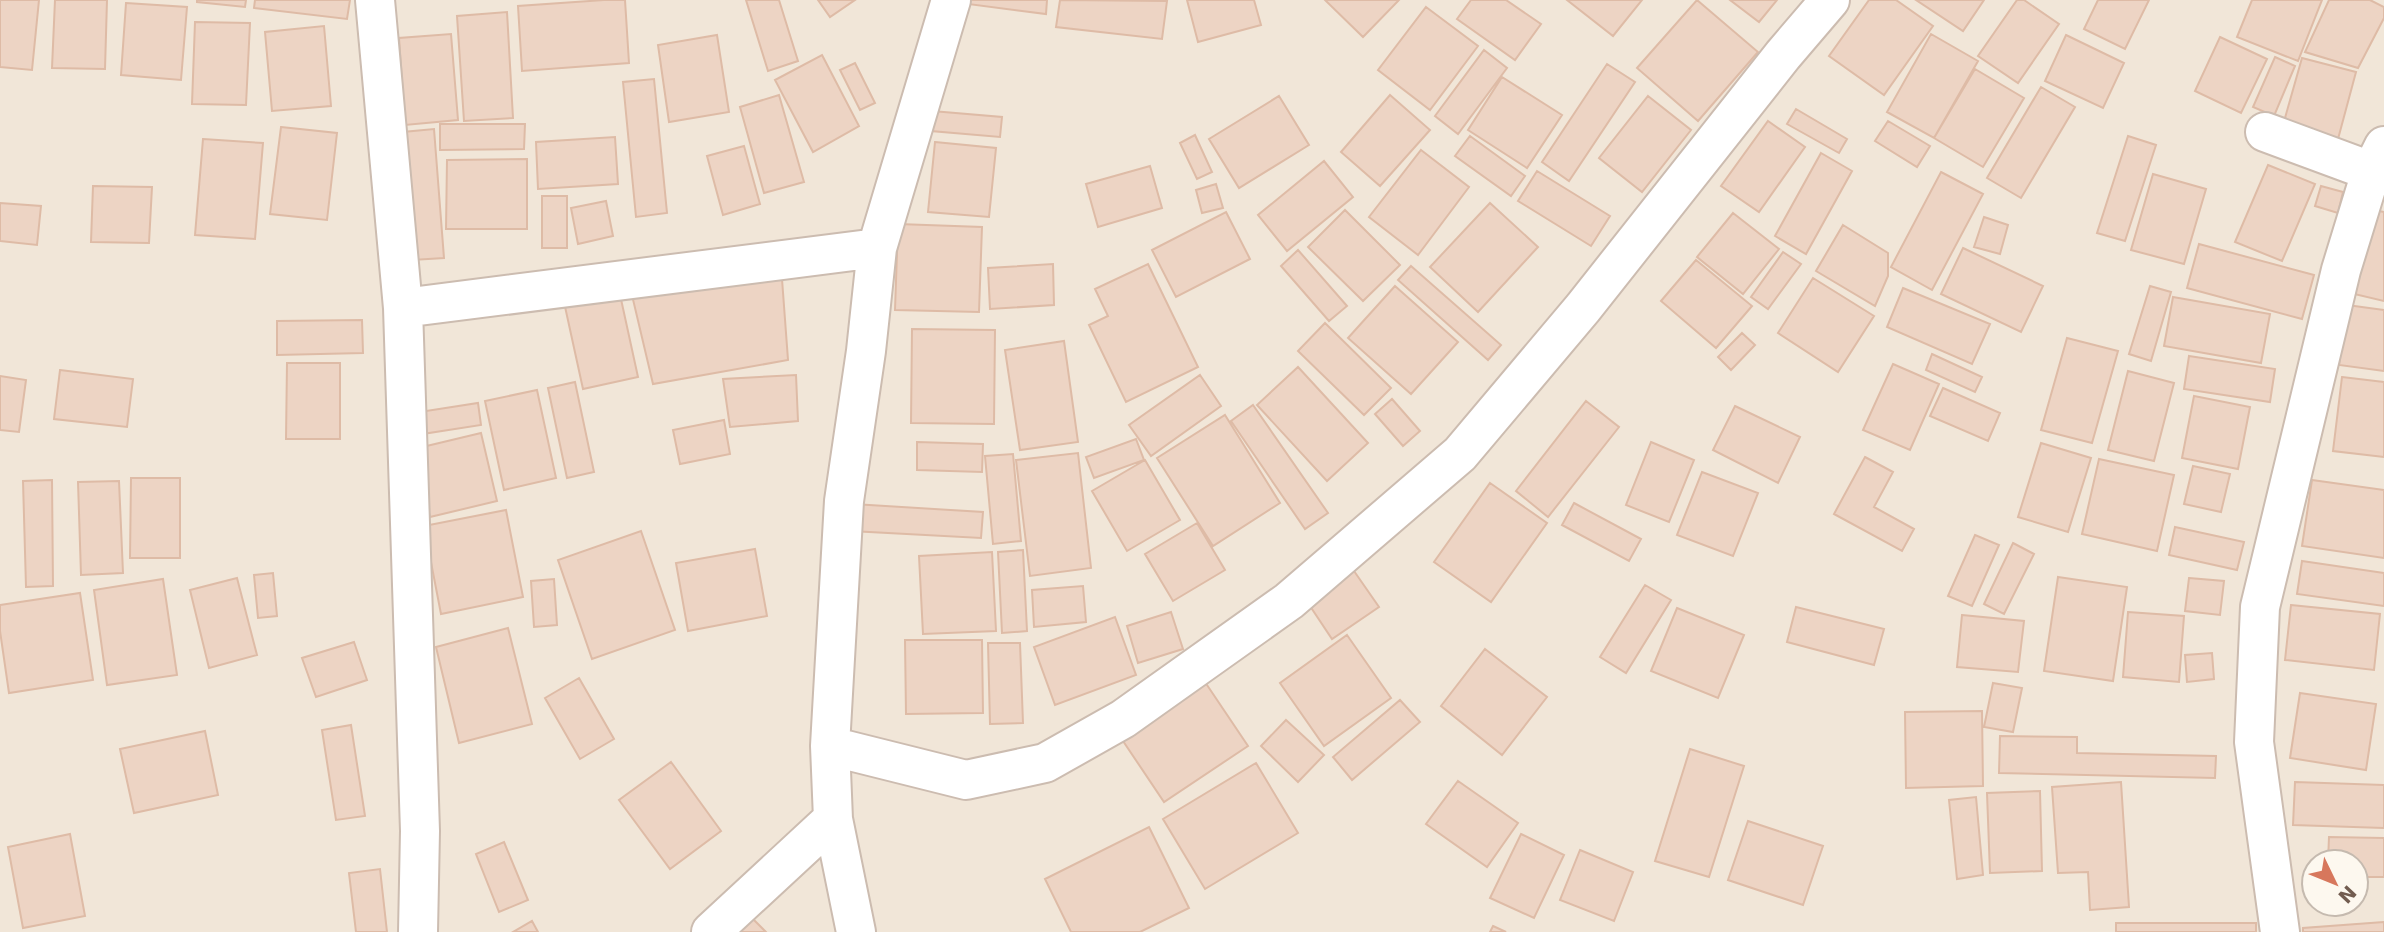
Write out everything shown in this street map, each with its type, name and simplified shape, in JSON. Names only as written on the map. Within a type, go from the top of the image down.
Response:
[{"type":"street","points":[[375,0],[403,308],[420,831],[418,932]]},
{"type":"street","points":[[856,932],[833,819],[830,746],[844,501],[866,351],[877,248],[951,0]]},
{"type":"street","points":[[830,746],[966,780],[1045,763],[1123,719],[1289,601],[1460,454],[1583,308],[1783,55],[1830,0]]},
{"type":"street","points":[[2265,132],[2380,165],[2341,270],[2260,607],[2254,742],[2280,932]]},
{"type":"street","points":[[403,308],[877,248]]},
{"type":"street","points":[[711,932],[833,819]]},
{"type":"shaded area","points":[[0,0],[2384,0],[2384,932],[0,932]]},
{"type":"building","points":[[0,0],[39,0],[32,70],[0,67]]},
{"type":"building","points":[[55,0],[107,0],[105,69],[52,68]]},
{"type":"building","points":[[197,0],[246,0],[245,7]]},
{"type":"building","points":[[255,0],[350,0],[347,19],[254,8]]},
{"type":"building","points":[[625,0],[629,63],[522,71],[518,6]]},
{"type":"building","points":[[746,0],[779,0],[798,61],[768,71]]},
{"type":"building","points":[[818,0],[855,0],[830,17]]},
{"type":"building","points":[[969,0],[1047,0],[1046,14],[968,4]]},
{"type":"building","points":[[1060,0],[1167,1],[1162,39],[1056,27]]},
{"type":"building","points":[[1187,0],[1254,0],[1261,25],[1198,42]]},
{"type":"building","points":[[1325,0],[1399,0],[1363,37]]},
{"type":"building","points":[[1471,0],[1506,0],[1541,24],[1515,60],[1457,19]]},
{"type":"building","points":[[1567,0],[1642,0],[1613,36]]},
{"type":"building","points":[[1697,0],[1758,52],[1698,121],[1637,68]]},
{"type":"building","points":[[1730,0],[1777,0],[1759,22]]},
{"type":"building","points":[[1869,0],[1896,0],[1933,26],[1884,95],[1829,56]]},
{"type":"building","points":[[1916,0],[1984,0],[1963,31]]},
{"type":"building","points":[[2017,0],[2024,0],[2059,24],[2018,83],[1978,56]]},
{"type":"building","points":[[2098,0],[2149,0],[2125,49],[2084,29]]},
{"type":"building","points":[[2252,0],[2322,0],[2298,61],[2237,37]]},
{"type":"building","points":[[2329,0],[2370,0],[2384,7],[2384,18],[2358,68],[2305,52]]},
{"type":"building","points":[[126,3],[187,7],[181,80],[121,75]]},
{"type":"building","points":[[1426,7],[1478,46],[1430,110],[1378,70]]},
{"type":"building","points":[[507,12],[513,118],[464,121],[457,16]]},
{"type":"building","points":[[195,22],[250,23],[246,105],[192,104]]},
{"type":"building","points":[[324,26],[331,106],[272,111],[265,32]]},
{"type":"building","points":[[451,34],[458,120],[405,125],[399,38]]},
{"type":"building","points":[[1931,34],[1978,61],[1934,138],[1887,112]]},
{"type":"building","points":[[717,35],[729,112],[669,122],[658,45]]},
{"type":"building","points":[[2066,35],[2124,63],[2103,108],[2045,81]]},
{"type":"building","points":[[2220,37],[2267,59],[2241,113],[2195,91]]},
{"type":"building","points":[[1484,50],[1507,68],[1458,134],[1435,116]]},
{"type":"building","points":[[822,55],[859,126],[813,152],[775,80]]},
{"type":"building","points":[[2275,57],[2295,66],[2274,116],[2253,107]]},
{"type":"building","points":[[2302,58],[2356,72],[2338,139],[2283,125]]},
{"type":"building","points":[[855,63],[875,103],[860,110],[840,70]]},
{"type":"building","points":[[1607,64],[1635,82],[1569,181],[1542,162]]},
{"type":"building","points":[[1975,69],[2024,98],[1983,167],[1934,138]]},
{"type":"building","points":[[1502,77],[1562,115],[1527,168],[1468,130]]},
{"type":"building","points":[[654,79],[667,213],[636,217],[623,82]]},
{"type":"building","points":[[2041,87],[2075,107],[2021,198],[1987,178]]},
{"type":"building","points":[[779,95],[804,182],[764,193],[740,107]]},
{"type":"building","points":[[1390,95],[1430,130],[1380,186],[1341,152]]},
{"type":"building","points":[[1279,96],[1309,145],[1239,188],[1209,139]]},
{"type":"building","points":[[1648,96],[1691,130],[1642,192],[1599,158]]},
{"type":"building","points":[[1796,109],[1847,139],[1839,153],[1787,124]]},
{"type":"building","points":[[932,111],[1002,117],[1000,137],[931,131]]},
{"type":"building","points":[[1768,121],[1805,147],[1759,212],[1721,186]]},
{"type":"building","points":[[1888,121],[1930,146],[1917,167],[1875,141]]},
{"type":"building","points":[[440,124],[525,124],[524,149],[440,150]]},
{"type":"building","points":[[281,127],[337,133],[327,220],[270,214]]},
{"type":"building","points":[[434,129],[444,258],[412,260],[403,132]]},
{"type":"building","points":[[1195,135],[1212,172],[1197,179],[1180,143]]},
{"type":"building","points":[[1470,136],[1525,176],[1511,196],[1455,156]]},
{"type":"building","points":[[2128,136],[2156,145],[2125,241],[2097,233]]},
{"type":"building","points":[[615,137],[618,184],[538,189],[536,142]]},
{"type":"building","points":[[203,139],[263,143],[255,239],[195,235]]},
{"type":"building","points":[[935,142],[996,148],[989,217],[928,212]]},
{"type":"building","points":[[744,146],[760,204],[723,215],[707,156]]},
{"type":"building","points":[[1421,150],[1469,187],[1418,255],[1369,217]]},
{"type":"building","points":[[1821,153],[1852,171],[1806,254],[1775,236]]},
{"type":"building","points":[[527,159],[527,229],[446,229],[447,160]]},
{"type":"building","points":[[1324,161],[1353,197],[1287,251],[1258,215]]},
{"type":"building","points":[[2268,165],[2315,184],[2282,261],[2235,242]]},
{"type":"building","points":[[1150,166],[1162,208],[1098,227],[1086,184]]},
{"type":"building","points":[[1537,171],[1610,216],[1591,246],[1518,201]]},
{"type":"building","points":[[1941,172],[1983,194],[1932,290],[1891,267]]},
{"type":"building","points":[[2153,174],[2206,189],[2184,264],[2131,250]]},
{"type":"building","points":[[1216,184],[1223,208],[1202,213],[1196,190]]},
{"type":"building","points":[[93,186],[152,187],[149,243],[91,242]]},
{"type":"building","points":[[2321,186],[2343,192],[2338,213],[2315,206]]},
{"type":"building","points":[[542,196],[567,196],[567,248],[542,248]]},
{"type":"building","points":[[606,201],[613,236],[578,244],[571,208]]},
{"type":"building","points":[[0,203],[41,206],[37,245],[0,241]]},
{"type":"building","points":[[1490,203],[1538,247],[1478,312],[1430,267]]},
{"type":"building","points":[[2364,208],[2384,212],[2384,301],[2346,292]]},
{"type":"building","points":[[1345,210],[1400,265],[1363,301],[1308,247]]},
{"type":"building","points":[[1226,212],[1250,259],[1176,297],[1152,250]]},
{"type":"building","points":[[1733,213],[1779,249],[1743,294],[1697,257]]},
{"type":"building","points":[[1984,217],[2008,225],[2000,254],[1974,247]]},
{"type":"building","points":[[898,224],[982,227],[979,312],[895,310]]},
{"type":"building","points":[[1843,225],[1888,253],[1888,276],[1875,306],[1816,271]]},
{"type":"building","points":[[2199,244],[2314,275],[2302,319],[2187,288]]},
{"type":"building","points":[[1963,248],[2043,286],[2021,332],[1941,294]]},
{"type":"building","points":[[1298,250],[1347,306],[1329,321],[1281,266]]},
{"type":"building","points":[[1783,252],[1801,264],[1768,309],[1751,297]]},
{"type":"building","points":[[1696,260],[1752,306],[1716,348],[1661,301]]},
{"type":"building","points":[[1053,264],[1054,305],[990,309],[988,268]]},
{"type":"building","points":[[1148,264],[1198,367],[1126,402],[1089,325],[1108,316],[1095,289]]},
{"type":"building","points":[[1411,266],[1501,345],[1488,360],[1398,280]]},
{"type":"building","points":[[1813,278],[1874,316],[1838,372],[1778,333]]},
{"type":"building","points":[[782,279],[788,360],[653,384],[631,291]]},
{"type":"building","points":[[1395,286],[1458,342],[1411,394],[1348,338]]},
{"type":"building","points":[[2150,286],[2171,292],[2151,361],[2129,354]]},
{"type":"building","points":[[1903,288],[1990,324],[1972,364],[1887,327]]},
{"type":"building","points":[[619,290],[638,377],[583,389],[564,302]]},
{"type":"building","points":[[2173,297],[2270,314],[2261,363],[2164,346]]},
{"type":"building","points":[[2347,305],[2384,310],[2384,371],[2339,365]]},
{"type":"building","points":[[362,320],[363,353],[277,355],[277,321]]},
{"type":"building","points":[[1325,323],[1391,388],[1364,415],[1298,351]]},
{"type":"building","points":[[912,329],[995,330],[994,424],[911,423]]},
{"type":"building","points":[[1742,333],[1755,345],[1731,370],[1718,357]]},
{"type":"building","points":[[2067,338],[2118,351],[2092,443],[2041,430]]},
{"type":"building","points":[[1064,341],[1078,442],[1020,450],[1005,350]]},
{"type":"building","points":[[1932,354],[1982,377],[1975,392],[1926,370]]},
{"type":"building","points":[[2189,356],[2275,369],[2270,402],[2184,389]]},
{"type":"building","points":[[287,363],[340,363],[340,439],[286,439]]},
{"type":"building","points":[[1893,364],[1939,384],[1910,450],[1863,430]]},
{"type":"building","points":[[1298,367],[1368,443],[1327,481],[1257,405]]},
{"type":"building","points":[[60,370],[133,379],[127,427],[54,419]]},
{"type":"building","points":[[2128,371],[2174,383],[2154,461],[2108,450]]},
{"type":"building","points":[[796,375],[798,421],[730,427],[723,379]]},
{"type":"building","points":[[1200,375],[1221,406],[1151,456],[1129,425]]},
{"type":"building","points":[[0,376],[26,380],[19,432],[0,430]]},
{"type":"building","points":[[2342,377],[2384,382],[2384,457],[2333,451]]},
{"type":"building","points":[[575,382],[594,472],[567,478],[548,388]]},
{"type":"building","points":[[1943,388],[2000,413],[1988,441],[1930,416]]},
{"type":"building","points":[[537,390],[556,478],[504,490],[485,401]]},
{"type":"building","points":[[2194,396],[2250,407],[2238,469],[2182,458]]},
{"type":"building","points":[[1392,399],[1420,431],[1403,446],[1375,414]]},
{"type":"building","points":[[1586,401],[1619,427],[1548,517],[1516,491]]},
{"type":"building","points":[[478,403],[481,425],[416,435],[413,413]]},
{"type":"building","points":[[1253,405],[1328,513],[1305,529],[1231,421]]},
{"type":"building","points":[[1735,406],[1800,437],[1778,483],[1713,450]]},
{"type":"building","points":[[1225,415],[1280,503],[1213,546],[1157,458]]},
{"type":"building","points":[[724,420],[730,454],[680,464],[673,430]]},
{"type":"building","points":[[481,433],[497,501],[430,517],[414,449]]},
{"type":"building","points":[[1136,439],[1144,460],[1094,478],[1086,457]]},
{"type":"building","points":[[917,442],[983,444],[982,472],[917,470]]},
{"type":"building","points":[[1651,442],[1694,460],[1669,522],[1626,505]]},
{"type":"building","points":[[2041,443],[2091,458],[2068,532],[2018,517]]},
{"type":"building","points":[[1078,453],[1091,568],[1030,576],[1016,460]]},
{"type":"building","points":[[1013,454],[1021,541],[993,544],[985,456]]},
{"type":"building","points":[[1865,457],[1893,472],[1874,507],[1914,529],[1902,551],[1834,514]]},
{"type":"building","points":[[2099,459],[2174,475],[2157,551],[2082,534]]},
{"type":"building","points":[[1145,460],[1180,520],[1127,551],[1092,491]]},
{"type":"building","points":[[2193,466],[2230,474],[2221,512],[2184,504]]},
{"type":"building","points":[[1702,472],[1758,493],[1733,556],[1677,535]]},
{"type":"building","points":[[131,478],[180,478],[180,558],[130,558]]},
{"type":"building","points":[[52,480],[53,586],[26,587],[23,481]]},
{"type":"building","points":[[2312,480],[2384,490],[2384,558],[2302,546]]},
{"type":"building","points":[[119,481],[123,573],[81,575],[78,482]]},
{"type":"building","points":[[1490,483],[1547,523],[1491,602],[1434,562]]},
{"type":"building","points":[[1574,503],[1641,539],[1629,561],[1562,525]]},
{"type":"building","points":[[853,504],[983,512],[981,538],[851,531]]},
{"type":"building","points":[[506,510],[523,597],[441,614],[424,526]]},
{"type":"building","points":[[1197,523],[1225,570],[1173,601],[1145,554]]},
{"type":"building","points":[[2175,527],[2244,542],[2237,570],[2169,555]]},
{"type":"building","points":[[641,531],[675,630],[592,659],[558,560]]},
{"type":"building","points":[[1975,535],[1999,545],[1972,606],[1948,596]]},
{"type":"building","points":[[2013,543],[2034,554],[2004,614],[1984,604]]},
{"type":"building","points":[[755,549],[767,616],[688,631],[676,563]]},
{"type":"building","points":[[1023,550],[1027,631],[1002,633],[998,552]]},
{"type":"building","points":[[992,552],[996,631],[923,634],[919,556]]},
{"type":"building","points":[[2302,561],[2384,573],[2384,606],[2297,594]]},
{"type":"building","points":[[1354,571],[1379,607],[1332,639],[1308,603]]},
{"type":"building","points":[[273,573],[277,616],[258,618],[254,575]]},
{"type":"building","points":[[2058,577],[2127,587],[2113,681],[2044,671]]},
{"type":"building","points":[[237,578],[257,655],[209,668],[190,590]]},
{"type":"building","points":[[2189,578],[2224,581],[2220,615],[2185,611]]},
{"type":"building","points":[[163,579],[177,675],[107,685],[94,590]]},
{"type":"building","points":[[554,579],[557,625],[534,627],[531,581]]},
{"type":"building","points":[[1645,585],[1671,600],[1626,673],[1600,657]]},
{"type":"building","points":[[1083,586],[1086,622],[1034,627],[1032,590]]},
{"type":"building","points":[[80,593],[93,680],[9,693],[0,631],[0,605]]},
{"type":"building","points":[[2291,605],[2380,614],[2374,670],[2285,660]]},
{"type":"building","points":[[1796,607],[1884,629],[1874,665],[1787,642]]},
{"type":"building","points":[[1677,608],[1744,635],[1718,698],[1651,671]]},
{"type":"building","points":[[1171,612],[1183,649],[1138,663],[1127,626]]},
{"type":"building","points":[[2128,612],[2184,616],[2179,682],[2123,677]]},
{"type":"building","points":[[1962,615],[2024,621],[2018,672],[1957,667]]},
{"type":"building","points":[[1115,617],[1136,675],[1055,705],[1034,647]]},
{"type":"building","points":[[508,628],[532,724],[459,743],[436,647]]},
{"type":"building","points":[[1347,635],[1391,698],[1324,746],[1280,683]]},
{"type":"building","points":[[905,640],[982,640],[983,713],[906,714]]},
{"type":"building","points":[[354,642],[367,680],[316,697],[302,658]]},
{"type":"building","points":[[988,643],[1020,643],[1023,723],[990,724]]},
{"type":"building","points":[[1485,649],[1547,697],[1502,755],[1441,706]]},
{"type":"building","points":[[2212,653],[2214,679],[2187,682],[2185,655]]},
{"type":"building","points":[[579,678],[614,739],[580,759],[545,698]]},
{"type":"building","points":[[1205,682],[1248,746],[1164,802],[1121,738]]},
{"type":"building","points":[[1993,683],[2022,688],[2013,732],[1984,727]]},
{"type":"building","points":[[2300,693],[2376,704],[2366,770],[2290,758]]},
{"type":"building","points":[[1400,700],[1420,722],[1352,780],[1333,757]]},
{"type":"building","points":[[1982,711],[1983,786],[1906,788],[1905,712]]},
{"type":"building","points":[[1286,720],[1324,755],[1298,782],[1261,746]]},
{"type":"building","points":[[351,725],[365,816],[336,820],[322,730]]},
{"type":"building","points":[[205,731],[218,795],[134,813],[120,749]]},
{"type":"building","points":[[2000,736],[2077,737],[2077,753],[2216,756],[2215,778],[1999,773]]},
{"type":"building","points":[[1690,749],[1744,766],[1709,877],[1655,861]]},
{"type":"building","points":[[671,762],[721,831],[670,869],[619,800]]},
{"type":"building","points":[[1256,763],[1298,833],[1205,889],[1163,819]]},
{"type":"building","points":[[1458,781],[1518,823],[1487,867],[1426,824]]},
{"type":"building","points":[[2121,782],[2129,907],[2090,910],[2088,872],[2058,873],[2052,787]]},
{"type":"building","points":[[2295,782],[2384,785],[2384,828],[2293,825]]},
{"type":"building","points":[[2040,791],[2042,871],[1990,873],[1987,793]]},
{"type":"building","points":[[1976,797],[1983,875],[1957,879],[1949,800]]},
{"type":"building","points":[[1748,821],[1823,846],[1803,905],[1728,880]]},
{"type":"building","points":[[1149,827],[1189,908],[1140,932],[1071,932],[1045,879]]},
{"type":"building","points":[[70,834],[85,916],[23,928],[8,847]]},
{"type":"building","points":[[1521,834],[1564,855],[1534,918],[1490,898]]},
{"type":"building","points":[[2329,837],[2384,838],[2384,877],[2370,877],[2370,848],[2329,848]]},
{"type":"building","points":[[504,842],[528,900],[499,912],[476,854]]},
{"type":"building","points":[[1580,850],[1633,872],[1614,921],[1560,900]]},
{"type":"building","points":[[380,869],[387,932],[356,932],[349,873]]},
{"type":"building","points":[[748,914],[766,932],[730,932]]},
{"type":"building","points":[[532,921],[538,932],[513,932]]},
{"type":"building","points":[[2384,922],[2384,932],[2303,932],[2303,928]]},
{"type":"building","points":[[2116,923],[2256,923],[2256,932],[2116,932]]},
{"type":"building","points":[[1493,926],[1506,932],[1490,932]]}]
